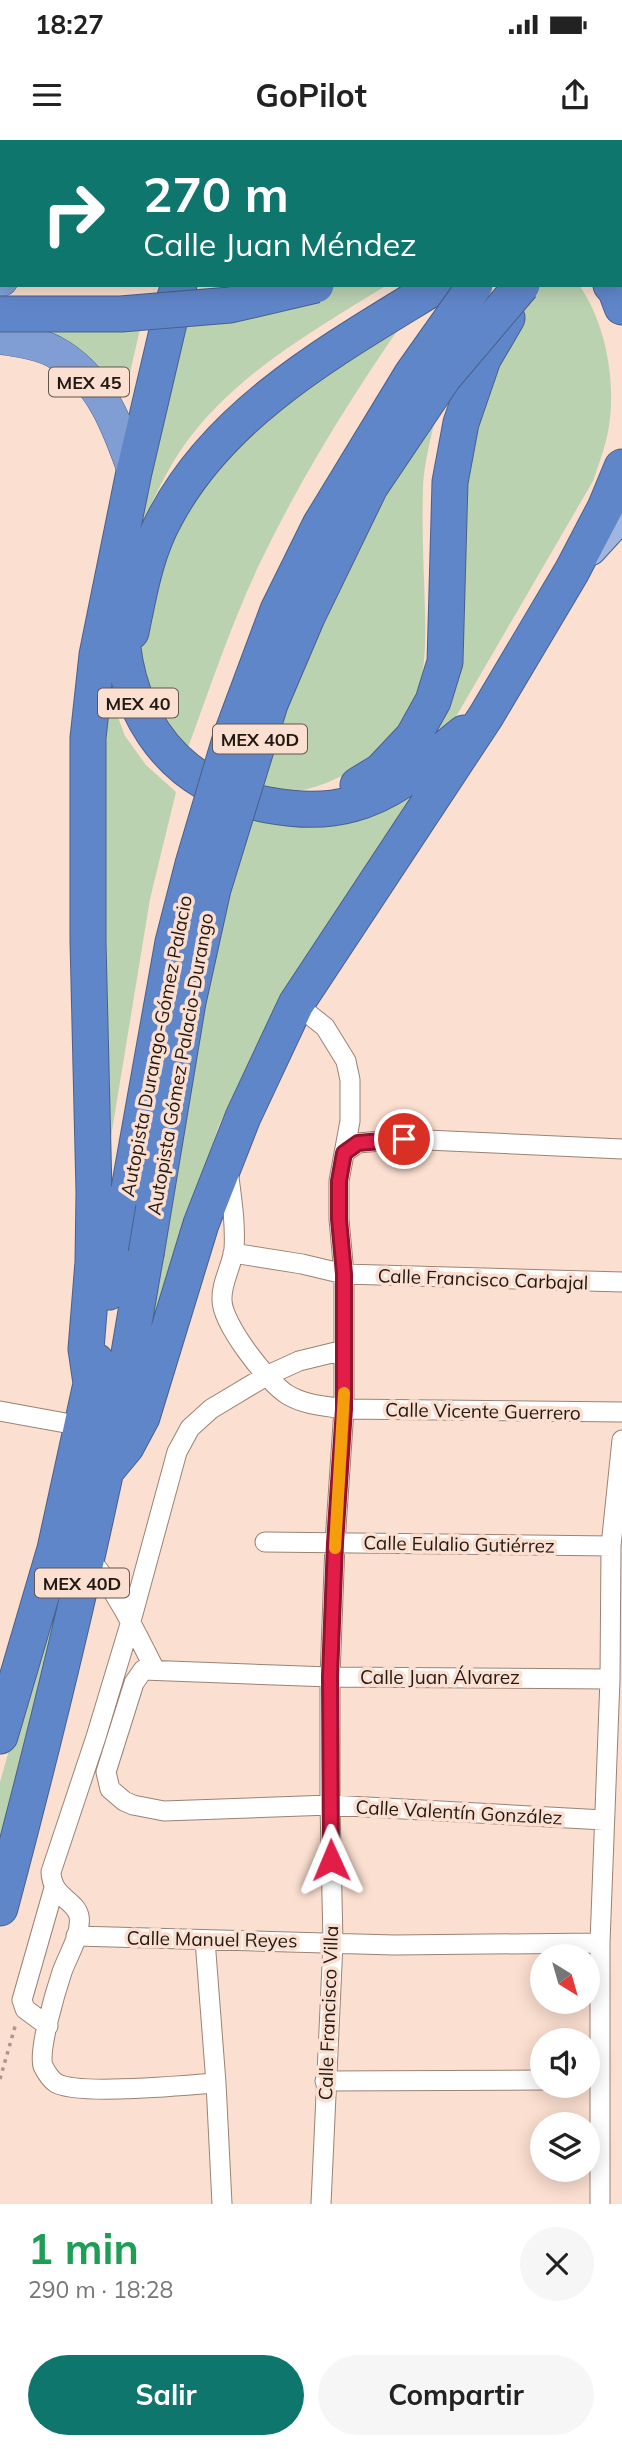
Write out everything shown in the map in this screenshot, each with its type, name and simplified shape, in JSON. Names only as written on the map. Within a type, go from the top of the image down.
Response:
[{"type":"highway","name":"MEX 40","points":[[178,287],[127,507],[121,605],[124,665],[147,724],[164,750],[186,771],[211,786],[253,802],[293,810],[335,808],[367,799],[398,784],[486,716],[572,570],[605,508],[622,467]]},
{"type":"highway","points":[[0,314],[121,314],[230,305],[307,287]]},
{"type":"highway","points":[[124,665],[142,583],[165,517],[189,479],[251,412],[295,378],[435,287]]},
{"type":"highway","name":"Autopista Durango-Gómez Palacio","points":[[0,1736],[55,1549],[129,1189],[173,942],[231,736],[278,610],[320,524],[412,374],[474,287]]},
{"type":"highway","name":"Autopista Gómez Palacio-Durango","points":[[0,1908],[53,1706],[106,1471],[188,1002],[213,889],[270,704],[307,617],[370,486],[444,377],[523,287]]},
{"type":"highway","name":"MEX 40","points":[[293,810],[344,793],[381,771],[413,737],[433,701],[444,662],[450,481],[461,423],[483,359],[524,287]]},
{"type":"highway","name":"MEX 45","points":[[0,338],[23,341],[53,351],[72,365],[110,408],[134,472]]},
{"type":"highway","points":[[91,1382],[86,1349],[93,1262],[94,1192],[88,941],[88,738],[97,655],[127,507]]},
{"type":"highway","points":[[106,1471],[126,1447],[142,1418],[196,1237],[243,1116],[296,1004],[486,716]]},
{"type":"main road","name":"MEX 40","points":[[572,570],[622,516]]},
{"type":"street","name":"Calle Francisco Villa","points":[[296,1004],[325,1027],[346,1061],[350,1080],[350,1121],[339,1181],[344,1274],[344,1409],[330,1676],[333,1942],[321,2204]]},
{"type":"street","points":[[344,1153],[358,1143],[404,1139],[622,1150]]},
{"type":"street","name":"Calle Vicente Guerrero","points":[[226,1157],[235,1227],[233,1254],[222,1298],[223,1307],[243,1344],[278,1388],[309,1404],[344,1409],[622,1412]]},
{"type":"street","name":"Calle Francisco Carbajal","points":[[233,1254],[302,1264],[344,1274],[622,1282]]},
{"type":"street","points":[[216,2083],[79,2088],[56,2082],[46,2072],[41,2056],[62,1972],[76,1936],[79,1916],[54,1888],[52,1866],[131,1621],[177,1452],[190,1428],[211,1409],[266,1376],[299,1361],[344,1350]]},
{"type":"street","points":[[0,1411],[82,1426]]},
{"type":"street","points":[[596,2028],[610,1679],[611,1546],[622,1440]]},
{"type":"street","name":"Calle Eulalio Gutiérrez","points":[[265,1542],[611,1546]]},
{"type":"street","points":[[88,1556],[131,1621],[149,1670],[134,1684],[106,1772],[108,1784]]},
{"type":"street","name":"Calle Juan Álvarez","points":[[149,1670],[330,1676],[610,1679]]},
{"type":"street","name":"Calle Valentín González","points":[[85,1767],[108,1784],[124,1801],[164,1811],[330,1805],[604,1820]]},
{"type":"street","points":[[48,2026],[25,2009],[22,2000],[54,1888]]},
{"type":"street","name":"Calle Manuel Reyes","points":[[76,1936],[512,1945],[600,1943]]},
{"type":"street","points":[[205,1940],[222,2204]]},
{"type":"street","points":[[325,2081],[530,2080]]},
{"type":"street","points":[[595,2098],[600,2204]]},
{"type":"path","points":[[0,2079],[22,2000]]},
{"type":"green space","points":[[279,287],[384,287],[278,355],[228,396],[205,419],[169,470],[129,555],[184,304]]},
{"type":"green space","points":[[528,287],[580,287],[601,331],[611,384],[609,426],[593,481],[457,715],[434,742],[415,751],[465,421]]},
{"type":"green space","points":[[424,293],[336,425],[295,494],[239,611],[186,753],[160,727],[135,646],[147,575],[234,429]]},
{"type":"green space","points":[[143,316],[126,390],[120,393],[82,352],[45,330]]},
{"type":"green space","points":[[449,365],[424,475],[424,658],[414,705],[402,726],[385,746],[344,775],[294,792],[252,789],[294,668]]},
{"type":"green space","points":[[99,666],[125,736],[146,765],[176,792],[150,899],[99,1210]]},
{"type":"green space","points":[[429,780],[316,944],[253,1054],[219,1125],[128,1397],[181,1094],[245,817]]},
{"type":"green space","points":[[111,1350],[79,1547],[0,1837],[0,1782],[67,1546]]},
{"type":"slow traffic","points":[[335,1548],[344,1393]]},
{"type":"route","points":[[331,1860],[330,1676],[344,1409],[344,1274],[339,1181],[344,1153],[358,1143],[404,1139]]}]
